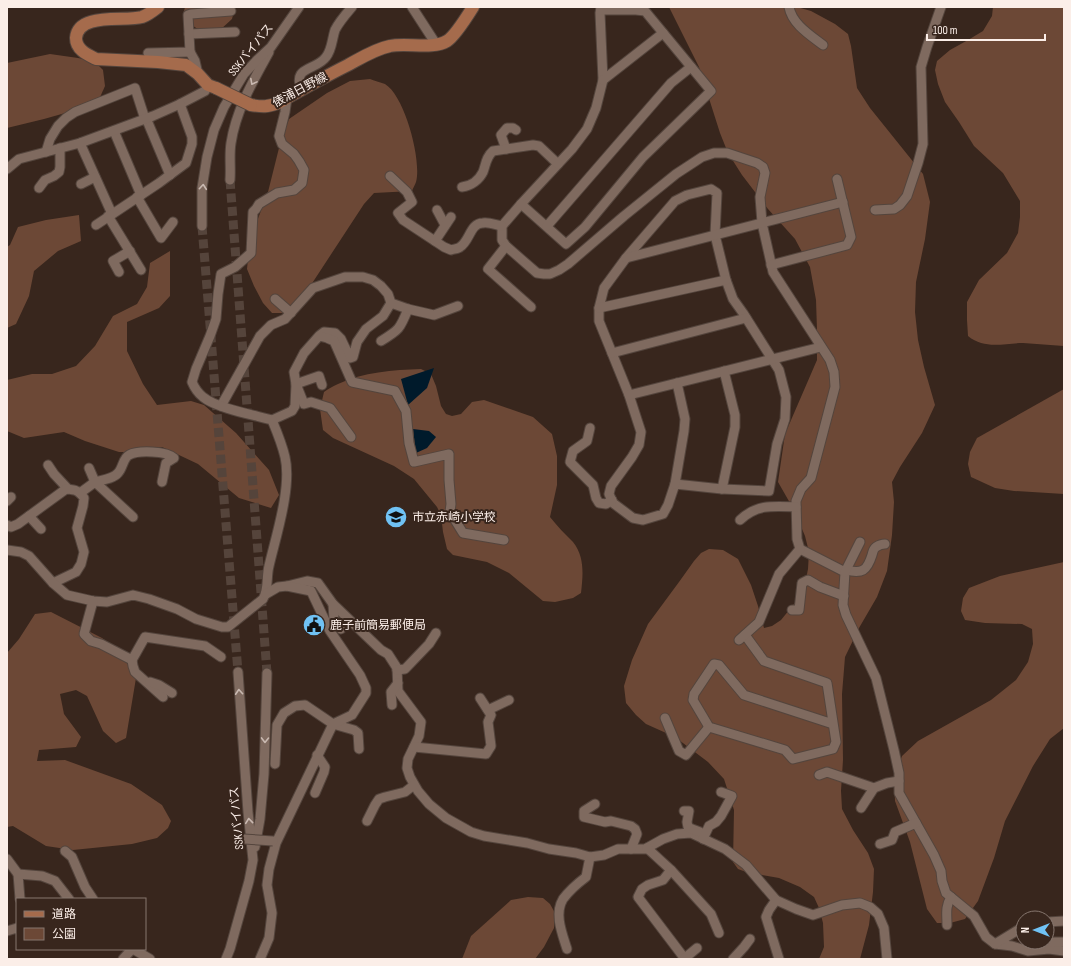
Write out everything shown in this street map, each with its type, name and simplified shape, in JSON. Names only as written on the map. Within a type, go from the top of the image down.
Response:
[{"type":"main road","name":"俵浦日野線","points":[[158,7],[149,14],[141,17],[88,22],[80,28],[76,36],[76,42],[80,50],[96,60],[158,62],[186,65],[212,86],[251,105],[263,107],[287,98],[373,52],[384,48],[397,45],[420,46],[448,41],[474,7]]},
{"type":"street","name":"SSKバイパス","points":[[202,226],[202,188],[207,157],[214,130],[224,107],[244,74],[271,47],[299,7]]},
{"type":"street","points":[[302,90],[299,82],[300,76],[305,70],[320,63],[327,56],[335,30],[352,7]]},
{"type":"street","points":[[412,7],[436,44]]},
{"type":"street","points":[[789,7],[790,14],[796,22],[823,45]]},
{"type":"street","points":[[875,210],[894,209],[900,205],[907,196],[918,163],[923,144],[921,67],[941,7]]},
{"type":"street","points":[[521,204],[566,244],[585,227],[643,157],[710,91],[646,11],[601,8],[603,80],[596,108],[587,129],[572,149],[521,204],[502,226],[502,240],[506,246],[537,273],[550,274],[568,264],[676,174],[702,157],[727,153],[757,163],[763,167],[765,173],[760,197],[762,223],[773,272],[830,360],[834,372],[835,387],[811,478],[801,489],[796,501],[797,539],[800,549],[845,571],[861,572],[866,568],[876,546],[885,544]]},
{"type":"street","points":[[198,74],[195,61],[190,52],[188,15],[231,11]]},
{"type":"street","points":[[189,34],[234,32]]},
{"type":"street","points":[[603,80],[663,33]]},
{"type":"street","points":[[230,180],[231,144],[236,120],[250,87],[271,47]]},
{"type":"street","points":[[148,53],[190,52]]},
{"type":"street","points":[[546,226],[671,83],[691,67]]},
{"type":"street","points":[[7,169],[18,159],[80,143],[146,119],[180,104],[212,86]]},
{"type":"street","points":[[46,152],[50,139],[58,126],[66,118],[76,112],[135,88],[146,119],[170,175]]},
{"type":"street","points":[[287,98],[279,136],[282,144],[294,154],[304,170],[302,183],[294,190],[277,193],[266,199],[259,204],[253,212],[251,253],[235,266],[221,274],[216,319],[192,382],[195,390],[204,398],[221,406],[272,420],[292,411],[295,406],[296,384],[294,372],[304,353],[319,336],[324,332],[335,333],[341,339],[350,358],[353,357],[357,342],[366,330],[383,316],[391,304]]},
{"type":"street","points":[[96,225],[186,163],[192,144],[192,137],[180,104]]},
{"type":"street","points":[[506,149],[501,135],[507,128],[513,128],[516,130]]},
{"type":"street","points":[[114,131],[139,196],[161,238],[173,222]]},
{"type":"street","points":[[80,143],[110,215],[141,270]]},
{"type":"street","points":[[462,187],[474,183],[482,173],[488,155],[493,151],[506,149],[523,150],[533,145],[540,146],[558,164]]},
{"type":"street","points":[[39,188],[45,180],[54,176],[58,172],[60,167],[60,148]]},
{"type":"street","points":[[390,176],[395,186],[407,192],[412,202],[398,213],[403,220],[451,250],[460,247],[468,239],[474,226],[478,224],[483,223],[502,226]]},
{"type":"street","points":[[81,184],[95,177]]},
{"type":"street","points":[[771,265],[847,245],[851,237],[837,179]]},
{"type":"street","points":[[675,484],[722,489],[769,491],[777,444],[785,419],[786,397],[779,370],[733,298],[726,280],[715,234],[717,193],[711,189],[687,195],[675,201],[626,258],[604,288],[599,308],[599,322],[629,395],[641,432],[639,445],[611,486],[609,494],[613,503],[633,518],[643,520],[663,514],[668,505],[675,484],[685,419],[677,383]]},
{"type":"street","points":[[626,258],[843,202]]},
{"type":"street","points":[[434,240],[448,221],[437,210]]},
{"type":"street","points":[[506,246],[488,269],[531,307]]},
{"type":"street","points":[[119,272],[112,262],[130,251]]},
{"type":"street","points":[[221,406],[260,336],[271,325],[285,320],[313,288],[345,277],[363,277],[373,280],[381,286],[388,294],[391,304]]},
{"type":"street","points":[[599,308],[726,280]]},
{"type":"street","points":[[275,299],[291,313]]},
{"type":"street","points":[[391,304],[434,315],[458,306]]},
{"type":"street","points":[[381,341],[400,328],[408,309]]},
{"type":"street","points":[[612,353],[746,318]]},
{"type":"street","points":[[319,336],[334,341],[352,382],[395,391],[406,411],[409,443],[414,462],[449,454],[449,480],[452,504],[450,512],[464,533],[504,540]]},
{"type":"street","points":[[629,395],[821,347]]},
{"type":"street","points":[[722,489],[735,421],[735,415],[724,371]]},
{"type":"street","points":[[296,384],[320,376]]},
{"type":"street","points":[[296,384],[304,404],[311,402],[330,408],[351,437]]},
{"type":"street","points":[[7,550],[21,552],[30,556],[67,595],[93,601],[107,602],[133,596],[149,599],[177,609],[196,619],[222,627],[228,626],[263,599],[266,594],[268,571],[284,502],[287,477],[286,458],[272,420]]},
{"type":"street","points":[[590,428],[587,441],[573,451],[570,462],[593,485],[596,498],[599,503],[606,504],[612,500]]},
{"type":"street","points":[[80,493],[95,482],[119,473],[126,458],[129,455],[139,453],[160,452],[171,455],[174,458],[166,463],[162,482]]},
{"type":"street","points":[[48,465],[68,489]]},
{"type":"street","points":[[88,468],[95,482],[133,517]]},
{"type":"street","points":[[7,525],[11,526],[18,524],[66,489],[75,490],[80,493],[84,498],[76,528],[84,552],[81,564],[76,572],[54,583]]},
{"type":"street","points":[[740,520],[746,514],[767,506],[796,507]]},
{"type":"street","points":[[29,516],[41,529]]},
{"type":"street","points":[[860,542],[845,571],[843,605],[846,615],[876,678],[899,773],[899,793],[934,856],[941,871],[942,881],[946,893],[974,916],[986,937],[995,944],[1012,946],[1064,942]]},
{"type":"street","points":[[800,549],[779,574],[759,622],[742,638],[764,661],[827,683],[834,724],[836,742],[833,749],[793,759],[785,750],[709,727],[693,700],[694,694],[714,664],[719,665],[744,694],[834,724]]},
{"type":"street","points":[[799,610],[802,583],[808,580],[820,587],[844,596]]},
{"type":"street","points":[[266,594],[278,587],[307,581],[318,583],[334,604],[381,650],[388,654],[397,668],[398,691],[421,722],[419,736],[408,759],[407,768],[410,777],[428,804],[446,818],[471,832],[549,849],[576,852],[590,857],[618,849],[645,849],[662,839],[677,834],[704,836]]},
{"type":"street","points":[[260,959],[269,938],[272,913],[267,885],[275,842],[333,724],[352,715],[366,693],[366,688],[360,675],[330,631],[311,591],[287,586]]},
{"type":"street","points":[[93,601],[84,634],[91,641],[101,644],[132,660]]},
{"type":"street","points":[[334,604],[334,620],[341,628]]},
{"type":"street","points":[[397,670],[405,669],[429,644],[436,633]]},
{"type":"street","points":[[168,695],[135,672],[132,660],[145,637],[205,646],[221,657]]},
{"type":"street","name":"SSKバイパス","points":[[226,959],[230,950],[249,881],[253,860],[238,672]]},
{"type":"street","points":[[253,860],[260,819],[264,774],[267,673]]},
{"type":"street","points":[[392,705],[391,692],[398,683]]},
{"type":"street","points":[[414,747],[486,754],[491,746],[488,722],[491,715],[480,698]]},
{"type":"street","points":[[488,710],[509,700]]},
{"type":"street","points":[[275,764],[277,725],[284,713],[295,706],[305,705],[333,724],[354,730],[358,733],[359,749]]},
{"type":"street","points":[[664,723],[680,751],[686,755],[709,727]]},
{"type":"street","points":[[315,793],[325,767],[318,754]]},
{"type":"street","points":[[819,775],[827,772],[874,788]]},
{"type":"street","points":[[861,808],[874,788],[887,783],[899,781]]},
{"type":"street","points":[[367,821],[379,800],[405,792],[414,785]]},
{"type":"street","points":[[704,836],[709,826],[716,822],[721,816],[732,796],[721,792]]},
{"type":"street","points":[[595,804],[584,811],[584,817],[631,826],[635,829],[637,834],[631,849]]},
{"type":"street","points":[[684,811],[689,811],[687,822],[688,826],[725,849],[746,866],[776,900],[813,915],[842,904],[860,903],[870,907],[878,914],[884,928],[887,959]]},
{"type":"street","points":[[880,844],[892,840],[895,832],[916,823]]},
{"type":"street","points":[[244,839],[275,842]]},
{"type":"street","points":[[647,848],[671,870],[711,914],[719,933]]},
{"type":"street","points":[[65,851],[72,857],[85,887],[92,898]]},
{"type":"street","points":[[567,949],[560,928],[560,906],[563,899],[586,877],[590,857]]},
{"type":"street","points":[[7,859],[18,874],[20,898]]},
{"type":"street","points":[[671,870],[663,880],[648,885],[642,890],[638,897],[685,958],[697,948]]},
{"type":"street","points":[[18,874],[42,876],[55,881],[68,898]]},
{"type":"street","points":[[947,925],[946,909],[951,898]]},
{"type":"street","points":[[776,900],[769,910],[766,918],[779,959]]},
{"type":"street","points":[[995,944],[1015,932]]},
{"type":"street","points":[[733,959],[750,939]]},
{"type":"street","points":[[1012,946],[1028,955],[1049,949],[1064,951]]},
{"type":"street","points":[[123,959],[132,950]]},
{"type":"street","points":[[135,950],[150,959]]},
{"type":"green space","points":[[185,7],[235,7],[232,19],[220,30],[203,30],[191,25],[187,21],[183,15]]},
{"type":"green space","points":[[669,7],[797,7],[811,11],[835,24],[848,34],[857,88],[870,108],[923,174],[930,202],[925,239],[916,282],[915,312],[918,340],[935,405],[922,433],[892,482],[894,502],[892,535],[887,571],[877,597],[859,628],[845,657],[842,694],[842,809],[853,830],[868,853],[874,869],[869,925],[860,959],[819,959],[824,947],[823,923],[814,897],[800,887],[779,878],[746,872],[738,869],[733,862],[734,810],[724,779],[708,762],[675,737],[646,724],[626,703],[624,686],[632,660],[648,624],[701,553],[709,549],[723,550],[738,559],[751,585],[764,628],[772,626],[781,620],[794,604],[804,589],[808,569],[809,552],[805,536],[794,510],[778,482],[785,434],[817,360],[816,300],[810,267],[795,239],[768,209],[742,175],[728,153],[699,67]]},
{"type":"green space","points":[[993,7],[1064,7],[1064,346],[1023,343],[995,345],[981,343],[968,336],[967,302],[979,280],[1007,253],[1018,233],[1020,201],[1003,173],[974,146],[945,102],[938,84],[935,70],[937,61],[950,50],[983,31],[992,16]]},
{"type":"green space","points":[[50,54],[94,61],[103,70],[105,86],[97,104],[7,128],[7,63]]},
{"type":"green space","points":[[370,79],[385,84],[399,101],[414,145],[417,172],[416,183],[412,191],[374,193],[364,204],[309,288],[286,313],[272,313],[263,303],[247,269],[250,240],[268,192],[280,144],[289,119],[327,93],[350,81]]},
{"type":"green space","points":[[79,215],[81,241],[58,251],[34,271],[29,296],[16,324],[7,328],[7,247],[10,245],[18,227],[46,220]]},
{"type":"green space","points":[[170,251],[170,296],[159,308],[127,322],[127,351],[143,384],[157,405],[191,401],[204,405],[236,433],[269,470],[279,495],[271,508],[239,498],[198,464],[162,447],[119,452],[85,441],[64,432],[24,438],[7,431],[7,380],[32,374],[52,374],[76,366],[95,346],[113,316],[137,304],[147,287],[150,263]]},
{"type":"green space","points":[[421,369],[431,374],[441,406],[446,414],[452,416],[461,414],[472,402],[484,400],[533,417],[552,434],[557,456],[557,485],[550,517],[573,542],[580,554],[583,573],[581,593],[573,598],[555,602],[543,601],[509,573],[487,562],[453,555],[447,549],[441,515],[437,507],[414,479],[394,466],[333,438],[323,430],[320,409],[324,392],[348,380],[368,374]]},
{"type":"green space","points":[[1064,389],[1064,494],[1014,491],[995,488],[971,477],[968,464],[970,452],[977,438]]},
{"type":"green space","points":[[1064,562],[1064,728],[1050,739],[1033,766],[1005,821],[994,858],[978,901],[965,919],[950,923],[937,923],[927,909],[910,842],[895,801],[894,779],[902,756],[918,741],[991,700],[1016,680],[1028,662],[1033,644],[1032,629],[1022,624],[985,623],[965,620],[961,611],[963,598],[969,588],[1000,576]]},
{"type":"green space","points":[[51,612],[102,638],[129,658],[136,678],[126,738],[116,743],[103,731],[87,696],[76,690],[60,694],[64,714],[81,737],[76,747],[39,750],[37,761],[65,760],[131,784],[162,805],[171,821],[168,828],[157,838],[132,844],[73,850],[46,846],[13,826],[7,827],[7,653],[19,639],[35,614]]},
{"type":"green space","points":[[528,897],[543,898],[550,904],[555,913],[554,928],[544,947],[535,959],[462,959],[471,936],[511,900]]},
{"type":"water","points":[[434,368],[427,388],[408,405],[401,379]]},
{"type":"water","points":[[413,429],[429,431],[436,437],[427,448],[416,453]]},
{"type":"tunnel","points":[[230,180],[267,673]]},
{"type":"tunnel","points":[[202,226],[238,672]]},
{"type":"place","name":"市立赤崎小学校","points":[[396,517]]},
{"type":"place","name":"鹿子前簡易郵便局","points":[[314,625]]}]
